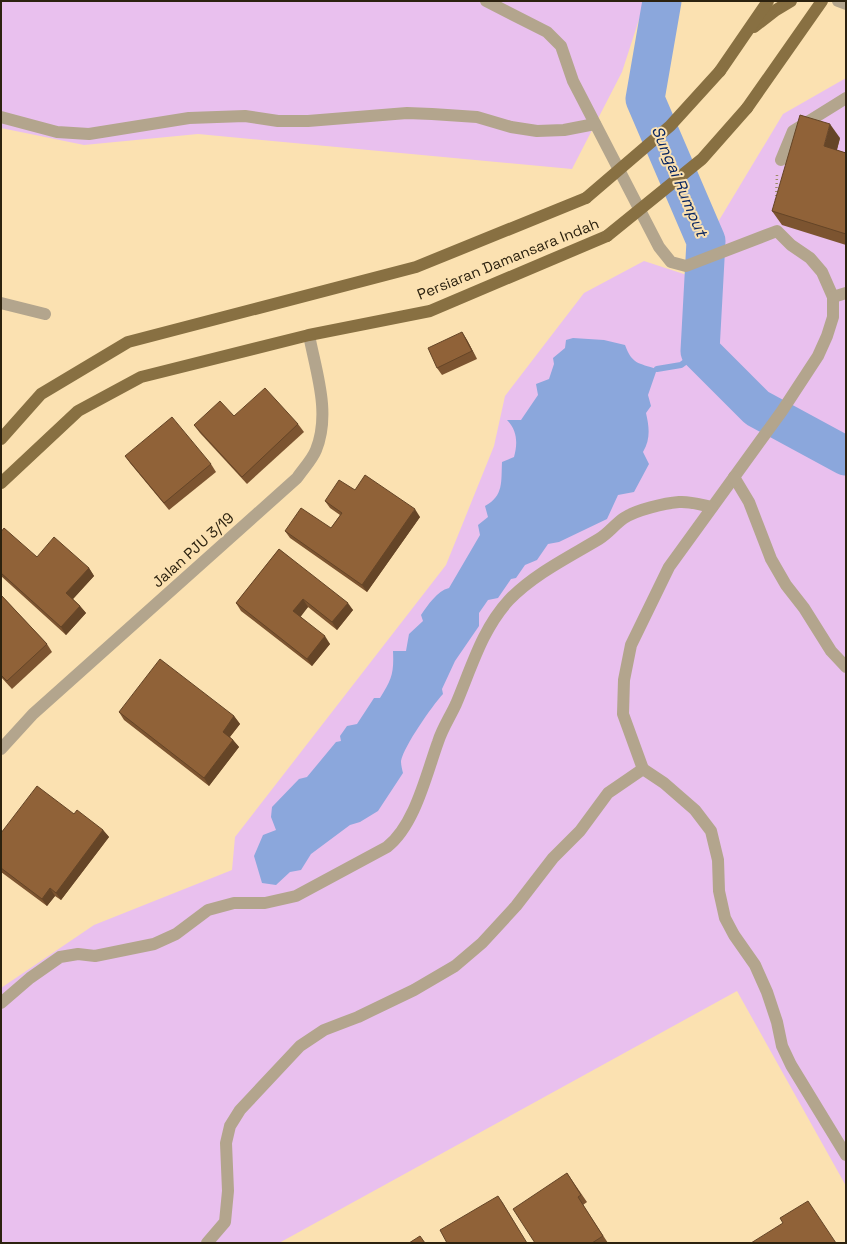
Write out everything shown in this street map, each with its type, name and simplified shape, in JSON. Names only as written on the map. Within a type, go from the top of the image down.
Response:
[{"type":"main road","points":[[743,36],[768,1]]},
{"type":"main road","points":[[743,36],[776,10],[791,1]]},
{"type":"main road","name":"Persiaran Damansara Indah","points":[[1,482],[78,411],[141,377],[308,335],[430,310],[608,236],[702,159],[747,108],[822,1]]},
{"type":"main road","name":"Persiaran Damansara Indah","points":[[1,439],[41,394],[128,342],[416,267],[586,198],[670,126],[720,71],[743,36]]},
{"type":"street","points":[[486,1],[547,32],[561,46],[573,81],[660,247],[671,262],[686,266],[777,231],[791,245],[810,258],[822,272],[833,297],[833,317],[827,336],[818,356],[782,410],[669,567],[631,645],[624,680],[623,714],[643,769],[664,783],[695,810],[711,831],[718,860],[719,891],[725,918],[734,935],[755,965],[767,992],[777,1022],[782,1046],[791,1065],[846,1155]]},
{"type":"street","points":[[838,1],[846,4]]},
{"type":"street","points":[[781,160],[793,131],[846,98]]},
{"type":"street","points":[[1,117],[57,132],[89,134],[189,118],[245,116],[278,120],[308,121],[407,113],[432,114],[477,117],[511,127],[537,131],[564,130],[595,124]]},
{"type":"street","points":[[833,297],[846,293]]},
{"type":"street","points":[[1,303],[45,314]]},
{"type":"street","name":"Jalan PJU 3/19","points":[[1,749],[33,714],[297,478],[316,450],[324,420],[308,335]]},
{"type":"street","points":[[734,477],[749,502],[771,559],[778,572],[831,651],[846,666]]},
{"type":"street","points":[[1,1003],[30,978],[60,957],[78,954],[95,956],[154,944],[185,928],[208,910],[234,903],[266,903],[296,896],[388,847],[395,841],[405,827],[422,789],[438,740],[456,702],[466,676],[490,627],[509,600],[534,578],[607,534],[625,517],[654,507],[680,502],[712,507]]},
{"type":"street","points":[[207,1243],[225,1222],[228,1191],[226,1143],[230,1126],[240,1110],[300,1046],[324,1030],[407,993],[455,966],[482,943],[516,906],[553,858],[580,831],[608,793],[643,769]]},
{"type":"path","points":[[776,201],[776,177],[781,160]]},
{"type":"shaded area","points":[[1,1],[645,1],[622,72],[572,169],[198,134],[84,145],[1,128]]},
{"type":"shaded area","points":[[846,78],[846,1186],[737,991],[279,1243],[1,1243],[1,988],[94,925],[232,870],[235,837],[446,565],[494,446],[505,396],[584,293],[644,261],[693,277],[718,222],[783,114]]},
{"type":"water","points":[[573,338],[604,340],[625,345],[630,356],[636,362],[657,369],[648,395],[651,406],[646,413],[648,437],[646,447],[643,452],[649,464],[634,492],[618,495],[607,519],[559,542],[548,544],[537,560],[525,565],[516,578],[511,579],[498,598],[488,600],[479,613],[479,626],[455,661],[442,689],[443,694],[432,707],[403,754],[401,766],[403,773],[378,811],[360,822],[350,825],[311,854],[301,870],[290,872],[276,885],[262,883],[254,856],[263,835],[276,830],[271,817],[272,807],[299,779],[307,777],[336,742],[341,741],[340,736],[347,726],[357,724],[374,698],[380,698],[391,676],[393,651],[406,651],[409,634],[423,621],[421,615],[437,595],[449,588],[480,535],[478,525],[488,517],[485,506],[496,498],[500,487],[502,462],[514,457],[516,437],[513,428],[507,420],[521,420],[538,395],[536,384],[549,379],[554,364],[553,358],[565,348],[566,340]]},
{"type":"building","points":[[800,115],[830,124],[824,146],[846,153],[846,234],[772,211]]},
{"type":"building","points":[[462,332],[472,351],[437,368],[428,348]]},
{"type":"building","points":[[265,388],[298,424],[242,477],[194,425],[220,401],[234,416]]},
{"type":"building","points":[[172,417],[211,464],[164,503],[125,456]]},
{"type":"building","points":[[365,475],[415,509],[362,585],[285,531],[301,508],[331,528],[342,513],[325,501],[339,480],[355,490]]},
{"type":"building","points":[[4,528],[37,557],[54,537],[89,568],[66,593],[80,606],[61,627],[1,573],[1,532]]},
{"type":"building","points":[[279,549],[348,603],[332,622],[303,599],[293,611],[325,636],[307,659],[236,603]]},
{"type":"building","points":[[1,595],[47,644],[7,681],[1,675]]},
{"type":"building","points":[[160,659],[234,716],[223,732],[233,740],[204,778],[119,712]]},
{"type":"building","points":[[37,786],[74,814],[77,810],[103,830],[56,893],[50,888],[42,899],[1,868],[1,833]]},
{"type":"building","points":[[567,1173],[581,1195],[578,1197],[603,1236],[592,1243],[535,1243],[513,1209]]},
{"type":"building","points":[[498,1196],[527,1243],[447,1243],[440,1230]]},
{"type":"building","points":[[808,1201],[836,1243],[751,1243],[783,1223],[780,1218]]},
{"type":"building","points":[[420,1236],[425,1243],[409,1243]]},
{"type":"waterway","name":"Sungai Rumput","points":[[662,1],[645,99],[706,241],[700,351],[757,408],[846,456]]},
{"type":"waterway","points":[[657,369],[681,365],[700,351]]}]
